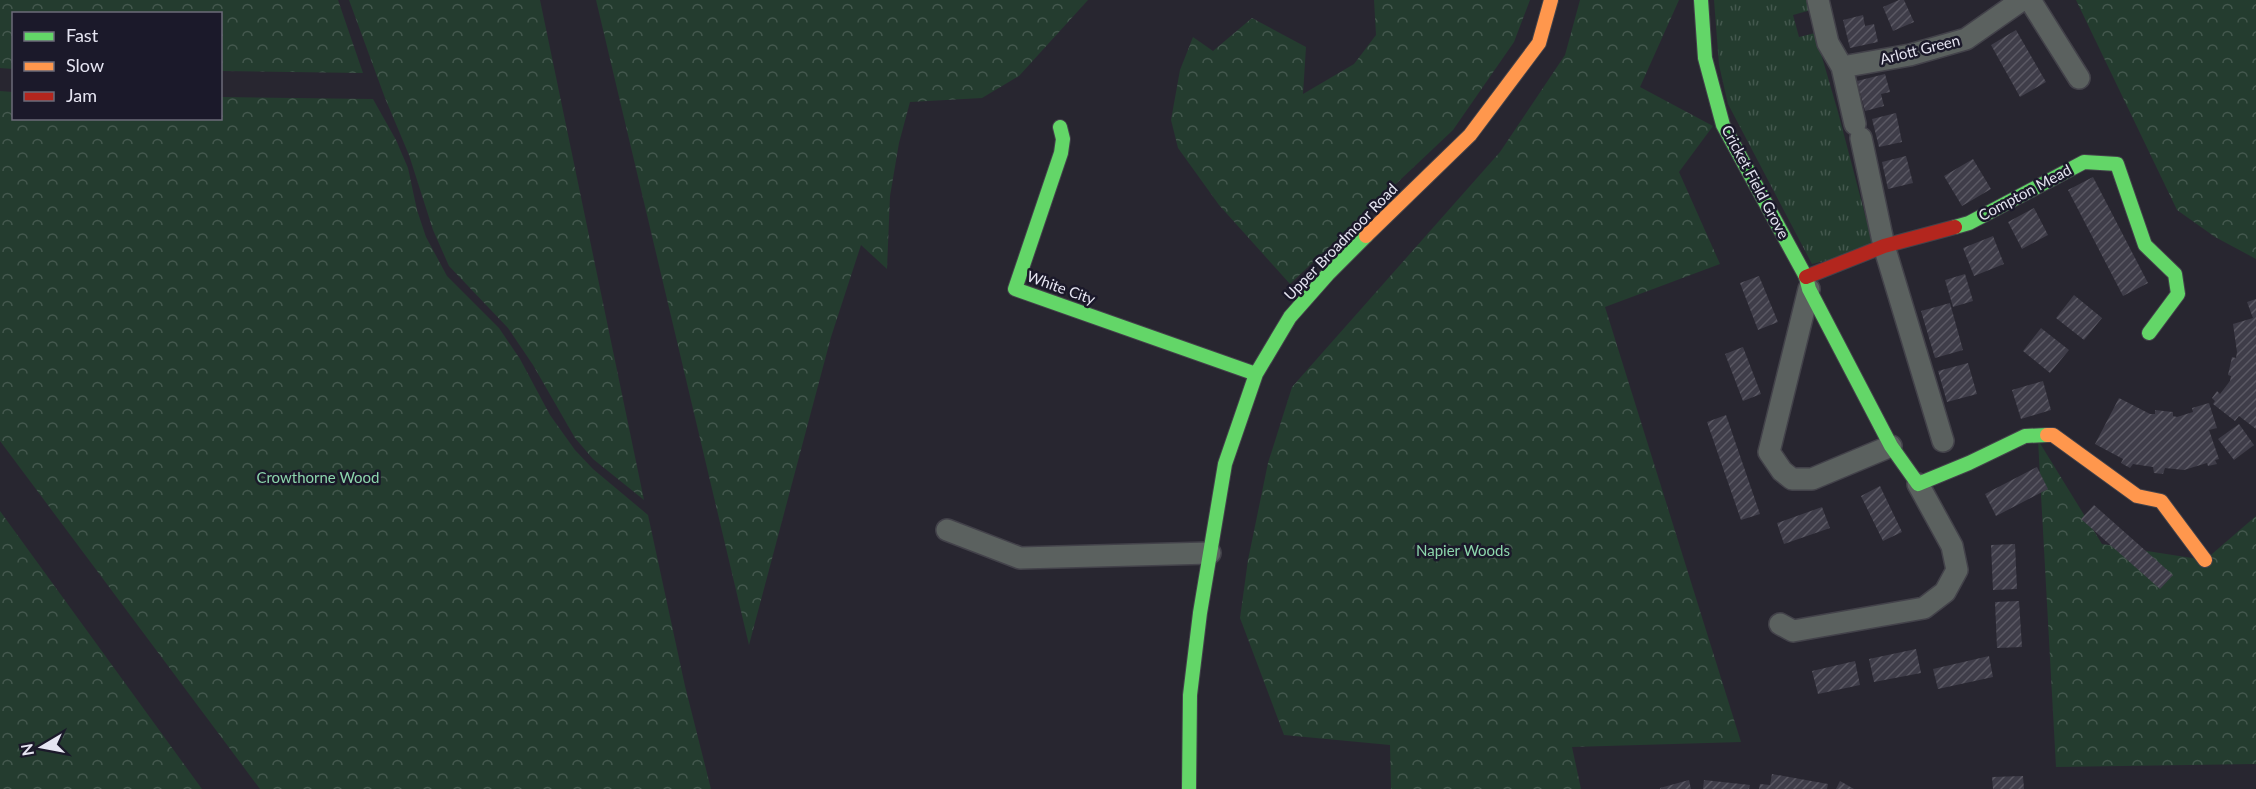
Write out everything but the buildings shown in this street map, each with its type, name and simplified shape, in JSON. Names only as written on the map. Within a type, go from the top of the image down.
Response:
[{"type":"street","name":"Upper Broadmoor Road","points":[[1189,789],[1190,695],[1193,655],[1226,464],[1256,374],[1290,317],[1313,291],[1470,135],[1539,43],[1551,0]]},
{"type":"street","name":"Cricket Field Grove","points":[[1701,0],[1705,58],[1723,125],[1808,283],[1891,446],[1918,484],[1952,546],[1957,570],[1945,592],[1924,608],[1793,631],[1780,624]]},
{"type":"street","points":[[1818,0],[1828,43],[1842,67],[1884,246],[1943,441]]},
{"type":"street","name":"Arlott Green","points":[[1842,67],[1910,55],[1966,39],[2022,0]]},
{"type":"street","points":[[2030,0],[2079,78]]},
{"type":"street","name":"White City","points":[[1060,127],[1063,139],[1062,153],[1015,289],[1256,374]]},
{"type":"street","name":"Compton Mead","points":[[1808,283],[1884,246],[1969,223],[2084,162],[2117,164],[2145,245],[2175,274],[2178,294],[2149,333]]},
{"type":"street","points":[[1808,283],[1769,452],[1782,471],[1792,479],[1812,479],[1891,446]]},
{"type":"street","points":[[1918,484],[2025,436],[2053,435],[2137,496],[2161,501],[2205,560]]},
{"type":"street","points":[[947,530],[1020,558],[1210,553]]},
{"type":"green space","points":[[0,0],[338,0],[363,73],[222,71],[222,12],[12,12],[12,69],[0,68]]},
{"type":"green space","points":[[349,0],[540,0],[644,500],[593,459],[575,438],[533,365],[508,328],[449,266],[433,230],[409,155],[385,98]]},
{"type":"green space","points":[[596,0],[1088,0],[1019,76],[982,98],[910,102],[899,143],[890,196],[887,269],[861,245],[831,337],[749,645]]},
{"type":"green space","points":[[1374,0],[1530,0],[1514,42],[1453,130],[1290,284],[1219,205],[1178,148],[1171,120],[1180,70],[1193,37],[1213,51],[1252,18],[1306,47],[1303,94],[1354,64],[1376,35]]},
{"type":"green space","name":"Napier Woods","points":[[1580,0],[1679,0],[1640,87],[1713,126],[1679,172],[1720,264],[1605,307],[1741,742],[1572,747],[1581,789],[1391,789],[1390,745],[1284,735],[1240,618],[1248,560],[1268,463],[1292,387],[1500,152],[1565,55]]},
{"type":"green space","points":[[1714,0],[1808,0],[1811,10],[1793,15],[1799,37],[1815,33],[1874,249],[1812,264],[1728,104],[1719,65]]},
{"type":"green space","points":[[2076,0],[2256,0],[2256,259],[2215,237],[2177,210]]},
{"type":"green space","name":"Crowthorne Wood","points":[[0,91],[12,92],[12,120],[222,120],[222,97],[373,99],[396,140],[408,168],[417,210],[426,237],[447,276],[499,328],[520,359],[550,415],[575,450],[593,469],[648,515],[685,686],[711,789],[260,789],[0,441]]},
{"type":"green space","points":[[2038,440],[2102,544],[2205,560],[2256,516],[2256,764],[2056,767]]},
{"type":"green space","points":[[0,511],[202,789],[0,789]]},
{"type":"traffic: fast","points":[[1701,0],[1705,58],[1723,125],[1806,277],[1809,289],[1891,446],[1918,484],[2025,436],[2047,435]]},
{"type":"traffic: fast","points":[[1060,127],[1063,139],[1061,153],[1015,289],[1256,374]]},
{"type":"traffic: fast","points":[[1955,227],[1969,223],[2084,162],[2117,164],[2145,245],[2175,274],[2178,294],[2149,333]]},
{"type":"traffic: fast","points":[[1189,789],[1190,695],[1200,613],[1225,464],[1256,374],[1290,317],[1366,236]]},
{"type":"traffic: slow","points":[[1366,236],[1470,135],[1539,43],[1551,0]]},
{"type":"traffic: slow","points":[[2047,435],[2053,435],[2137,496],[2161,501],[2205,560]]},
{"type":"traffic: jam","points":[[1806,277],[1884,246],[1955,227]]}]
